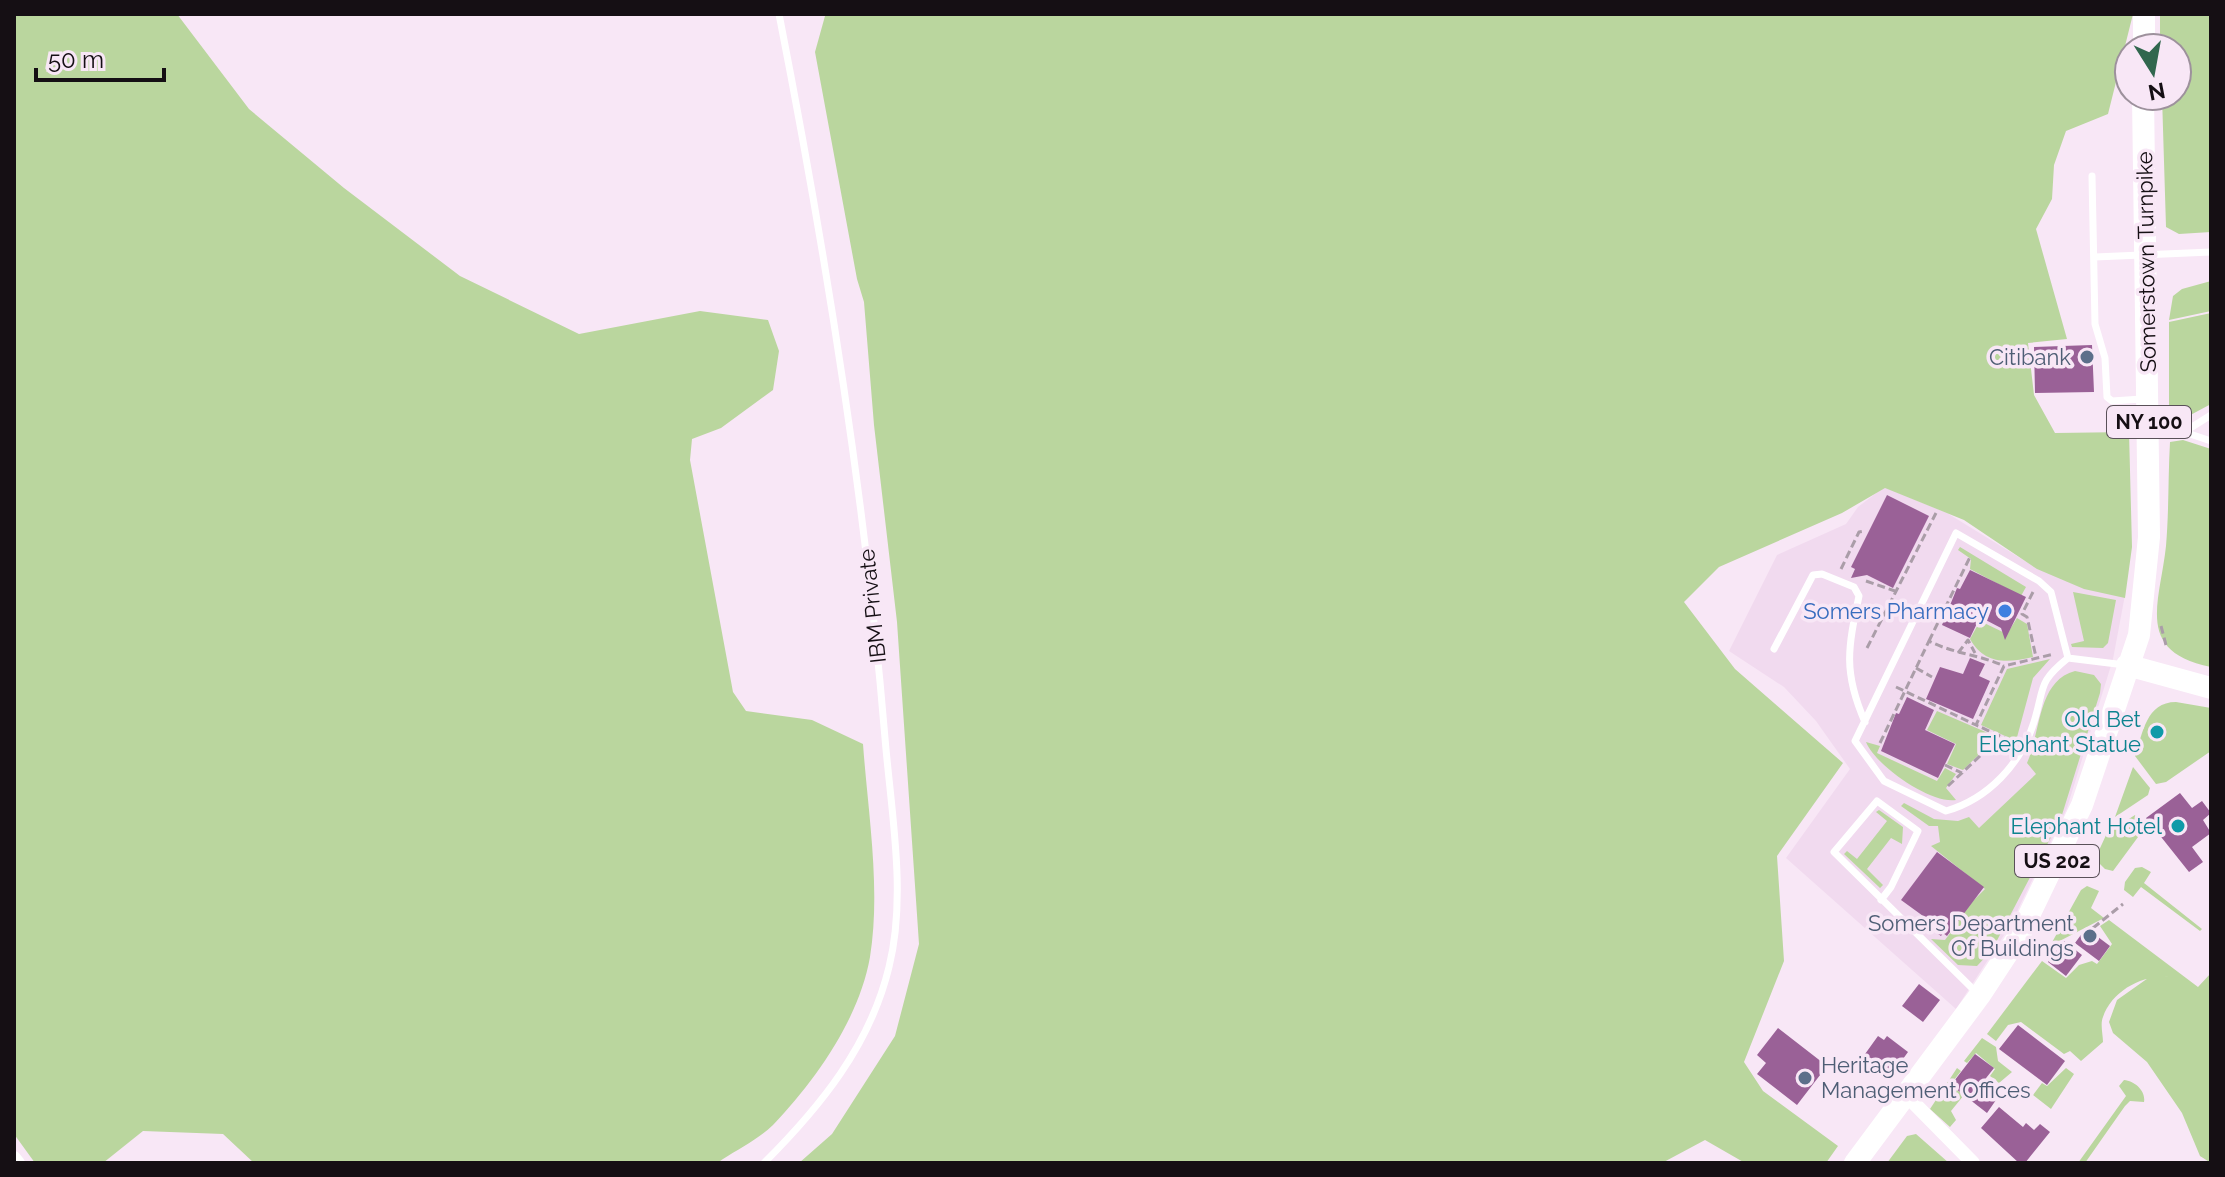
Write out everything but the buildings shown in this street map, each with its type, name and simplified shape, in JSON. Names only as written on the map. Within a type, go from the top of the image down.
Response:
[{"type":"main road","name":"Somerstown Turnpike","points":[[2127,665],[2139,635],[2149,537],[2143,112]]},
{"type":"main road","points":[[2127,665],[2211,688]]},
{"type":"main road","name":"US 202","points":[[1855,1163],[1980,995],[2020,934],[2073,827],[2098,763],[2127,665]]},
{"type":"street","points":[[1906,1095],[1973,1163]]},
{"type":"street","points":[[14,1158],[18,1163]]},
{"type":"lane","name":"IBM Private","points":[[764,1163],[835,1084],[870,1024],[890,965],[896,905],[881,689],[863,522],[817,211],[779,14]]},
{"type":"lane","points":[[2092,176],[2095,324],[2105,358],[2107,397],[2112,401],[2148,398]]},
{"type":"lane","points":[[2095,257],[2211,252]]},
{"type":"lane","points":[[2184,432],[2211,415]]},
{"type":"lane","points":[[2149,432],[2184,432],[2211,441]]},
{"type":"lane","points":[[1956,533],[2039,581],[2051,592],[2067,655],[2045,677],[2033,724],[2007,772],[1973,804],[1946,811],[1884,781],[1855,741],[1956,533]]},
{"type":"lane","points":[[1774,649],[1813,575],[1822,574],[1854,587],[1859,596],[1847,666],[1851,691],[1865,722]]},
{"type":"lane","points":[[2067,655],[2127,665]]},
{"type":"lane","points":[[1881,900],[1891,887],[1918,831],[1877,801],[1834,852],[1881,900],[1980,995]]},
{"type":"path","points":[[1867,648],[1936,513]]},
{"type":"path","points":[[1849,574],[1840,569],[1859,532],[1865,531]]},
{"type":"path","points":[[1880,743],[1970,557]]},
{"type":"path","points":[[1858,579],[1895,591]]},
{"type":"path","points":[[2036,657],[2027,617],[2022,614],[2039,581]]},
{"type":"path","points":[[1956,655],[1968,640],[1975,653]]},
{"type":"path","points":[[1929,641],[1956,655],[1975,653],[2004,666],[2036,657],[2067,655]]},
{"type":"path","points":[[1976,725],[2004,666]]},
{"type":"path","points":[[1916,668],[1932,677]]},
{"type":"path","points":[[1884,682],[2021,746]]},
{"type":"path","points":[[1948,786],[2000,737]]},
{"type":"path","points":[[1945,765],[1962,773]]},
{"type":"path","points":[[2093,928],[2123,904]]},
{"type":"path","points":[[2043,950],[2053,956]]},
{"type":"shaded area","points":[[1884,487],[1947,513],[2025,561],[2125,595],[2113,659],[2067,808],[2010,926],[1956,1009],[1786,858],[1850,769],[1816,721],[1784,687],[1729,651],[1777,555],[1846,524],[1858,507]]},
{"type":"green space","points":[[14,14],[177,14],[249,109],[344,188],[460,276],[579,334],[700,311],[768,320],[779,351],[773,390],[721,428],[692,439],[690,460],[733,692],[746,711],[812,720],[863,744],[874,905],[870,957],[846,1026],[805,1088],[773,1125],[756,1139],[717,1163],[254,1163],[223,1134],[143,1131],[103,1163],[35,1163],[14,1134]]},
{"type":"green space","points":[[2133,14],[2128,32],[2113,32],[2113,94],[2108,114],[2066,131],[2054,165],[2052,199],[2036,229],[2067,339],[2028,343],[2034,395],[2055,433],[2129,432],[2132,547],[2125,598],[2084,589],[2037,569],[1964,520],[1885,488],[1842,513],[1719,567],[1684,602],[1735,669],[1843,763],[1777,856],[1784,961],[1744,1062],[1763,1091],[1838,1146],[1826,1163],[1745,1163],[1705,1140],[1662,1163],[799,1163],[832,1134],[895,1036],[919,944],[897,622],[874,425],[864,302],[857,279],[815,52],[825,16]]},
{"type":"green space","points":[[2160,14],[2211,14],[2211,232],[2179,234],[2166,227],[2162,112],[2193,112],[2193,32],[2160,32]]},
{"type":"green space","points":[[2211,281],[2211,311],[2169,320],[2173,296],[2182,289]]},
{"type":"green space","points":[[2211,313],[2211,404],[2183,419],[2169,418],[2169,322]]},
{"type":"green space","points":[[2183,440],[2211,449],[2211,667],[2187,660],[2171,649],[2161,637],[2157,622],[2167,533],[2170,442]]},
{"type":"green space","points":[[1960,547],[2026,587],[2021,596],[1970,569],[1971,559],[1958,550]]},
{"type":"green space","points":[[2073,592],[2116,600],[2108,643],[2103,648],[2072,647],[2071,644],[2084,641]]},
{"type":"green space","points":[[2017,618],[2027,624],[2033,657],[2006,661],[1990,658],[1970,639],[1980,621],[2007,634]]},
{"type":"green space","points":[[2050,659],[2033,678],[2016,741],[1981,725],[2007,669]]},
{"type":"green space","points":[[2075,671],[2094,675],[2101,684],[2061,818],[1992,950],[1977,966],[1958,965],[1931,939],[1945,940],[1957,924],[1953,921],[1985,889],[1931,846],[1940,842],[1938,826],[1929,826],[1901,806],[1904,803],[1934,819],[1958,821],[1969,817],[1979,828],[2036,774],[2027,763],[2042,710],[2053,685]]},
{"type":"green space","points":[[2166,703],[2211,708],[2211,751],[2166,782],[2156,784],[2135,756],[2152,713]]},
{"type":"green space","points":[[1937,711],[1995,736],[1963,770],[1947,764],[1956,744],[1927,730]]},
{"type":"green space","points":[[1866,742],[1880,746],[1877,753],[1937,781],[1945,768],[1956,774],[1946,788],[1956,800],[1932,796],[1905,781],[1880,761]]},
{"type":"green space","points":[[2133,767],[2150,788],[2148,795],[2115,817]]},
{"type":"green space","points":[[1879,810],[1903,827],[1902,844],[1891,838],[1867,869],[1883,885],[1880,888],[1844,854],[1847,851],[1857,859],[1887,821],[1876,812]]},
{"type":"green space","points":[[2135,815],[2141,833],[2113,871],[2105,869],[2095,859],[2107,833]]},
{"type":"green space","points":[[2142,867],[2151,872],[2144,883],[2202,929],[2200,931],[2141,887],[2133,897],[2124,890],[2125,882],[2135,868]]},
{"type":"green space","points":[[2087,886],[2099,891],[2091,908],[2104,918],[2050,946],[2081,890]]},
{"type":"green space","points":[[2109,920],[2198,987],[2211,973],[2211,1163],[2200,1156],[2182,1113],[2147,1062],[2113,1033],[2109,1022],[2117,1000],[2147,979],[2121,992],[2107,1007],[2102,1020],[2103,1042],[2081,1061],[2070,1051],[2064,1054],[2021,1022],[2008,1025],[1996,1041],[1987,1034],[2042,961],[2066,978],[2079,965],[2092,961],[2097,964],[2112,944],[2100,926]]},
{"type":"green space","points":[[1982,1038],[1996,1047],[1998,1061],[2012,1072],[1999,1083],[1990,1076],[1995,1069],[1976,1053],[1967,1063],[1964,1061]]},
{"type":"green space","points":[[1957,1068],[1961,1071],[1950,1085],[1964,1095],[1951,1111],[1956,1120],[1950,1127],[1930,1109]]},
{"type":"green space","points":[[2066,1068],[2074,1074],[2051,1109],[2033,1095],[2042,1083],[2047,1086]]},
{"type":"green space","points":[[2124,1080],[2139,1087],[2144,1102],[2130,1101],[2085,1163],[2078,1163],[2126,1096],[2119,1086]]},
{"type":"green space","points":[[1916,1134],[1949,1163],[1887,1163],[1907,1136]]},
{"type":"place","name":"Citibank","points":[[2087,357]]},
{"type":"place","name":"Somers Pharmacy","points":[[2005,611]]},
{"type":"place","name":"Old Bet Elephant Statue","points":[[2157,732]]},
{"type":"place","name":"Elephant Hotel","points":[[2178,826]]},
{"type":"place","name":"Somers Department Of Buildings","points":[[2090,936]]},
{"type":"place","name":"Heritage Management Offices","points":[[1805,1078]]}]
